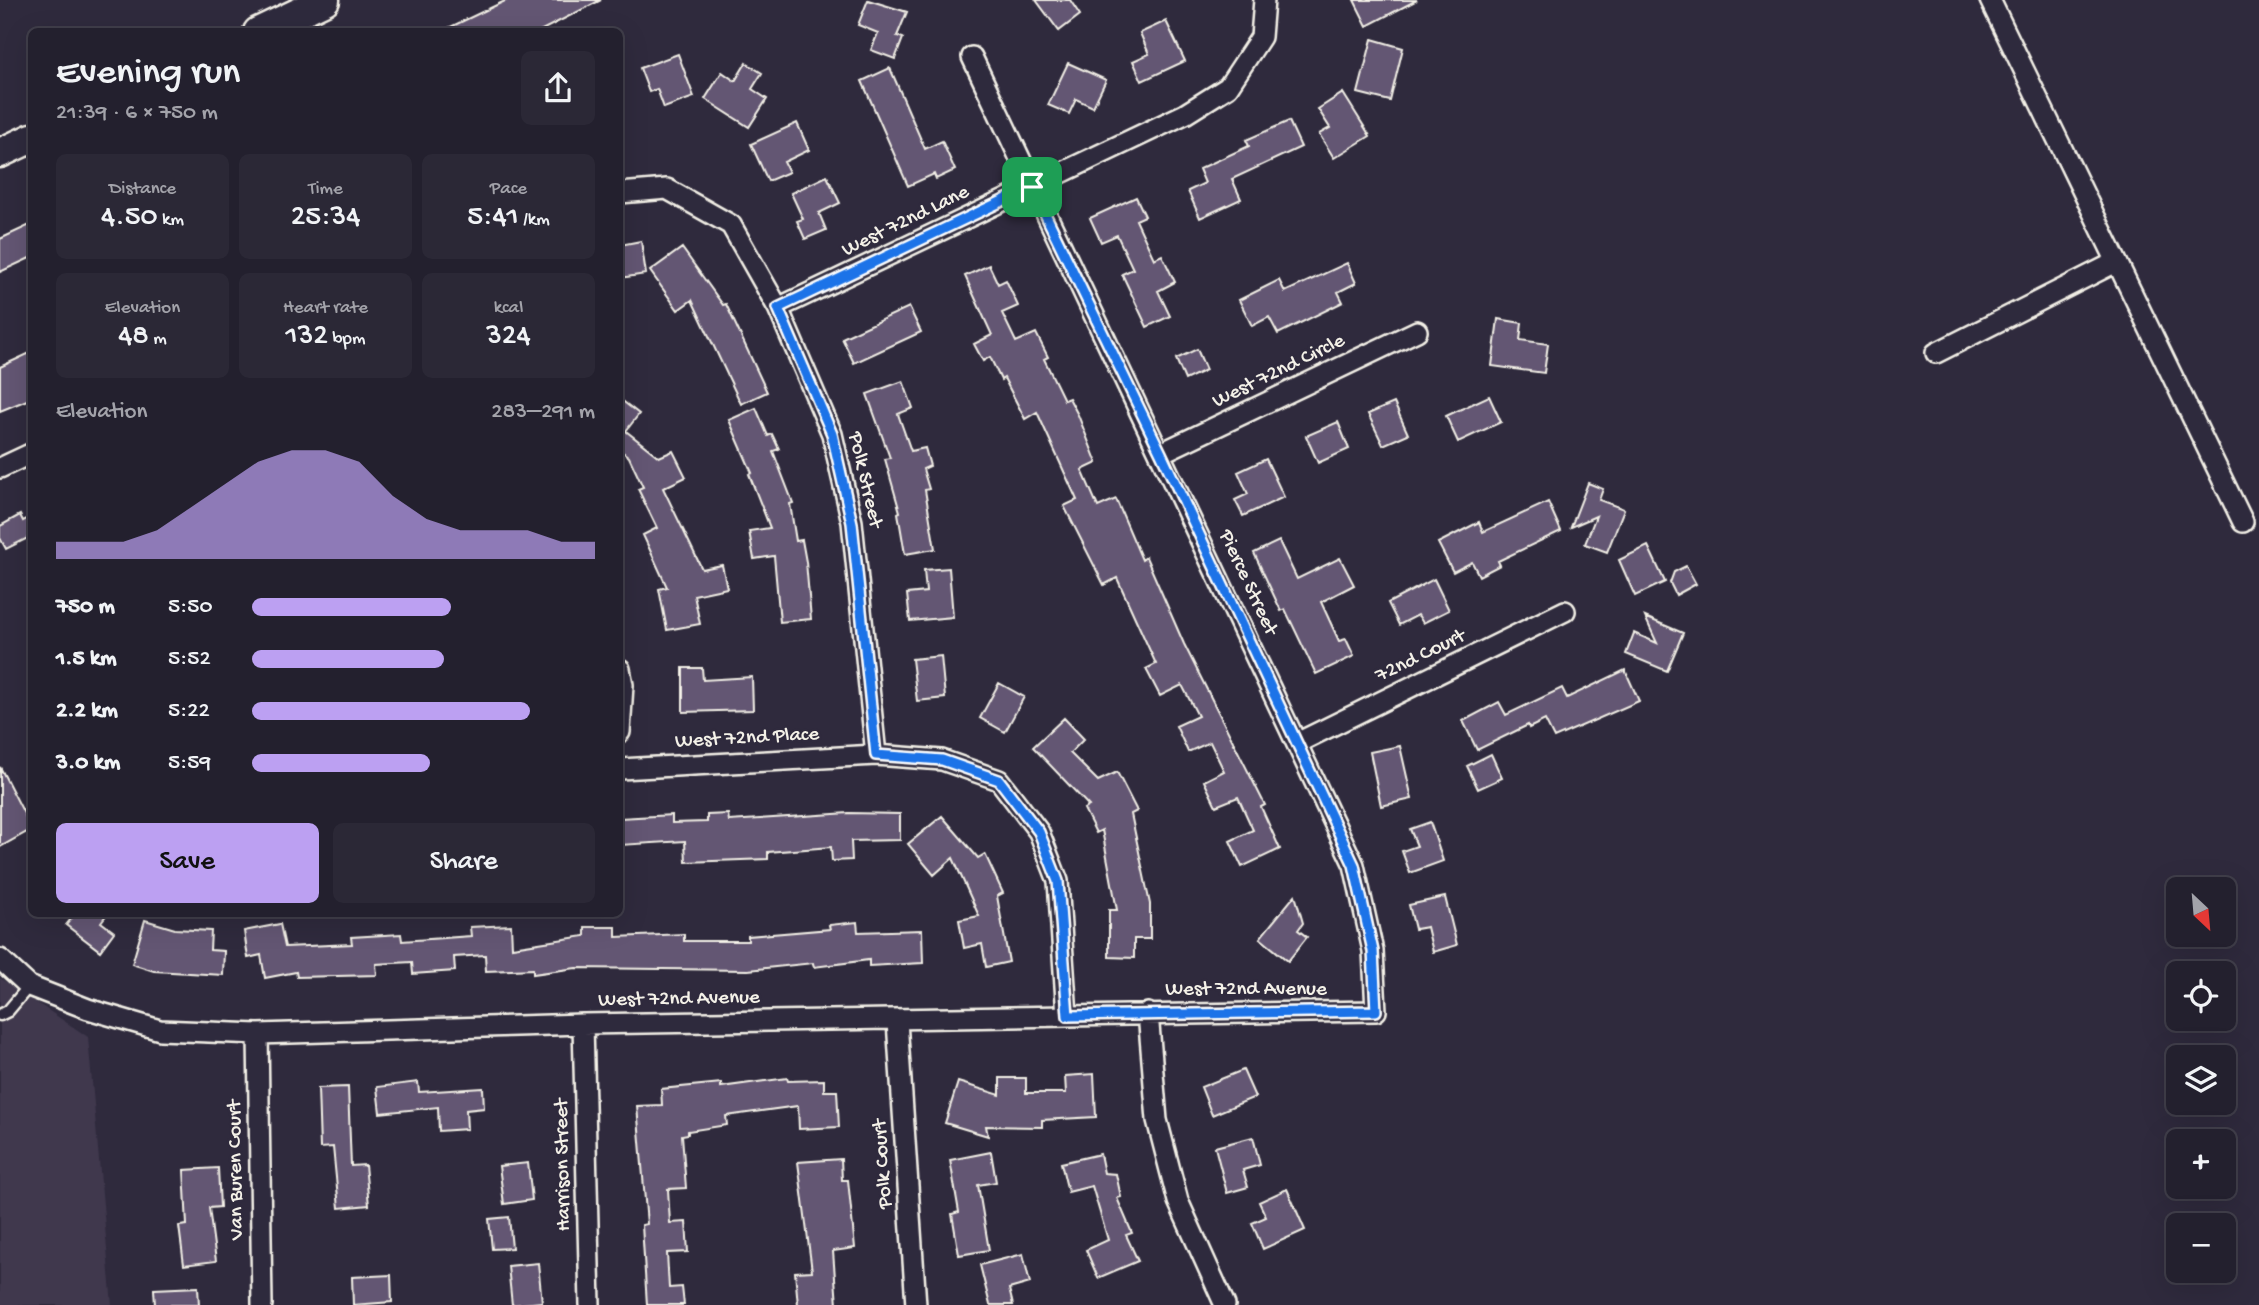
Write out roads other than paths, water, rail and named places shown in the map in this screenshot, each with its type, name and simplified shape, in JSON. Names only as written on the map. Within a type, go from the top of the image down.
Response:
[{"type":"street","points":[[266,28],[325,0]]},
{"type":"street","name":"West 72nd Lane","points":[[778,308],[1185,114],[1228,88],[1261,37],[1264,0]]},
{"type":"street","points":[[1990,0],[2242,522]]},
{"type":"street","name":"Pierce Street","points":[[972,57],[1354,865],[1373,951],[1376,1011]]},
{"type":"street","points":[[0,153],[28,140]]},
{"type":"street","name":"Polk Street","points":[[623,193],[667,189],[731,225],[778,308],[832,434],[852,523],[876,755]]},
{"type":"street","points":[[1936,353],[2116,262]]},
{"type":"street","name":"West 72nd Circle","points":[[1161,453],[1417,331]]},
{"type":"street","points":[[0,468],[28,455]]},
{"type":"street","name":"72nd Court","points":[[1297,743],[1565,611]]},
{"type":"street","name":"West 72nd Place","points":[[623,769],[876,755],[942,760],[999,780],[1039,832],[1058,881],[1068,1016]]},
{"type":"street","name":"West 72nd Avenue","points":[[0,959],[29,986],[88,1009],[160,1030],[258,1034],[583,1024],[897,1021],[1148,1013],[1376,1011]]},
{"type":"street","points":[[1148,1013],[1157,1120],[1178,1201],[1225,1305]]},
{"type":"street","name":"Polk Court","points":[[897,1021],[916,1305]]},
{"type":"street","name":"Harrison Street","points":[[583,1024],[590,1305]]},
{"type":"street","name":"Van Buren Court","points":[[258,1034],[262,1305]]},
{"type":"lane","points":[[0,1015],[8,1011],[29,986]]}]
